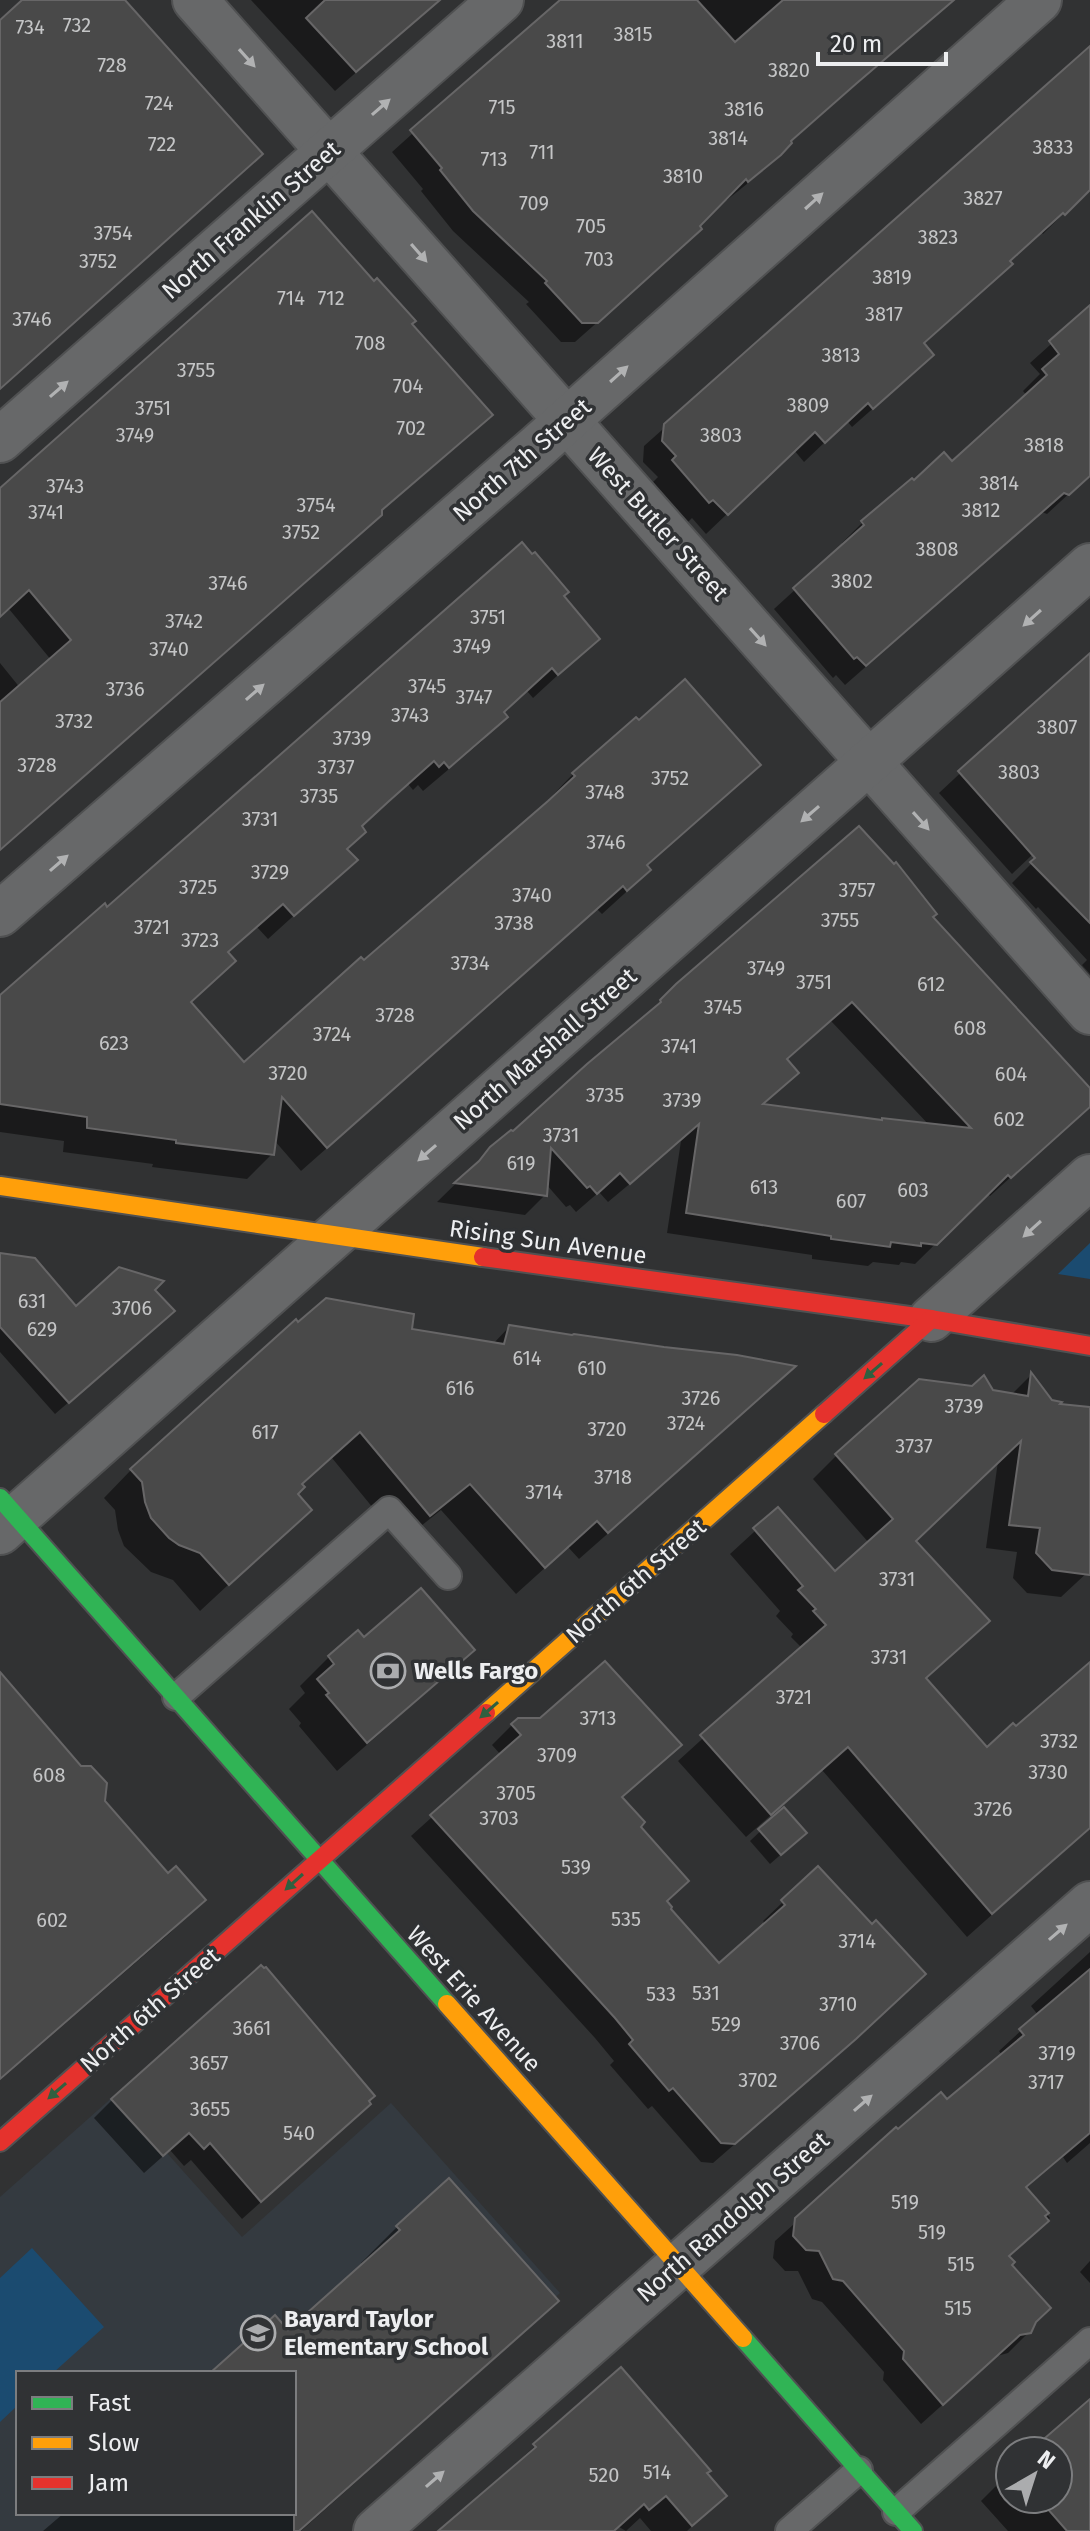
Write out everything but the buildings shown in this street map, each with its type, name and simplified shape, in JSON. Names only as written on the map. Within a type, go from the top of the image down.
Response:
[{"type":"street","name":"West Butler Street","points":[[195,0],[1090,1012]]},
{"type":"street","name":"North Franklin Street","points":[[0,440],[501,0]]},
{"type":"street","name":"North 7th Street","points":[[0,914],[567,421],[1039,0]]},
{"type":"street","name":"North Marshall Street","points":[[6,1516],[333,1236],[1090,566]]},
{"type":"street","name":"North 6th Street","points":[[0,2142],[1090,1177]]},
{"type":"street","name":"Rising Sun Avenue","points":[[0,1186],[333,1236],[931,1319],[1090,1346]]},
{"type":"street","name":"West Erie Avenue","points":[[6,1516],[176,1697],[904,2522]]},
{"type":"street","name":"North Randolph Street","points":[[376,2531],[1090,1904]]},
{"type":"lane","points":[[176,1697],[389,1510],[448,1576]]},
{"type":"lane","points":[[904,2522],[1090,2341]]},
{"type":"lane","points":[[789,2531],[859,2470]]},
{"type":"shaded area","points":[[1090,1243],[1090,1279],[1058,1274]]},
{"type":"shaded area","name":"Bayard Taylor Elementary School","points":[[115,2095],[242,2237],[391,2103],[560,2293],[293,2531],[0,2531],[0,2197]]},
{"type":"shaded area","points":[[32,2248],[104,2327],[55,2371],[16,2371],[16,2407],[0,2422],[0,2278]]},
{"type":"traffic: fast","points":[[0,1498],[447,2004]]},
{"type":"traffic: fast","points":[[743,2338],[913,2531]]},
{"type":"traffic: slow","points":[[0,1186],[483,1257]]},
{"type":"traffic: slow","points":[[486,1713],[824,1414]]},
{"type":"traffic: slow","points":[[447,2004],[743,2338]]},
{"type":"traffic: jam","points":[[483,1257],[931,1319],[1090,1346]]},
{"type":"traffic: jam","points":[[824,1414],[931,1319]]},
{"type":"traffic: jam","points":[[0,2142],[486,1713]]},
{"type":"place","name":"Wells Fargo","points":[[388,1671]]},
{"type":"place","name":"Bayard Taylor Elementary School","points":[[258,2333]]}]
